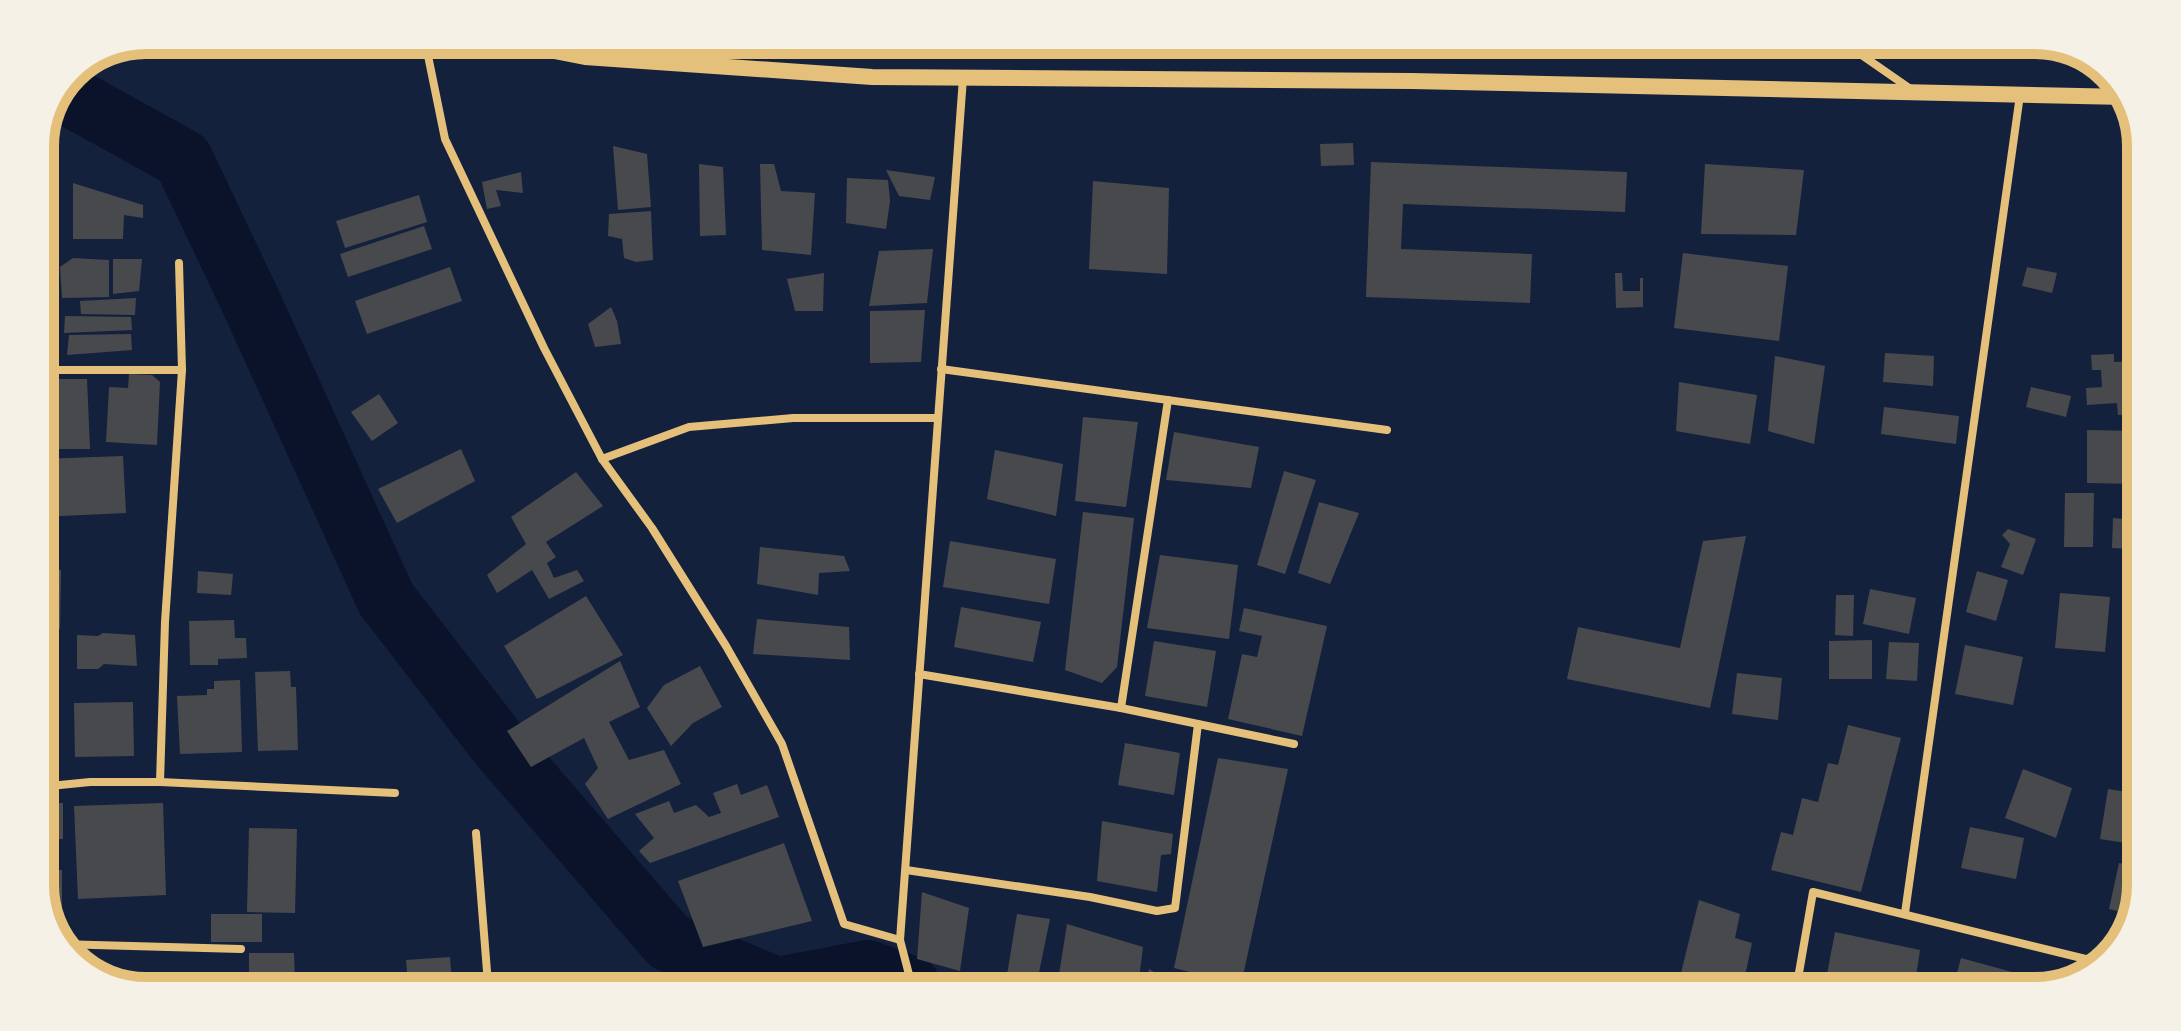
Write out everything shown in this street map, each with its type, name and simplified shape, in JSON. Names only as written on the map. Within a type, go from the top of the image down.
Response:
[{"type":"main road","points":[[570,54],[872,77],[1428,81],[2113,97]]},
{"type":"street","points":[[428,54],[445,139],[544,348],[602,459],[652,528],[726,646],[782,744],[844,924],[900,940]]},
{"type":"street","points":[[1860,54],[1915,92]]},
{"type":"street","points":[[910,977],[900,940],[963,77]]},
{"type":"street","points":[[1905,913],[2020,94]]},
{"type":"street","points":[[160,782],[165,622],[182,370],[179,263]]},
{"type":"street","points":[[941,369],[1387,430]]},
{"type":"street","points":[[54,370],[182,370]]},
{"type":"street","points":[[1121,708],[1168,400]]},
{"type":"street","points":[[602,459],[689,427],[793,418],[937,418]]},
{"type":"street","points":[[919,674],[1121,708],[1294,744]]},
{"type":"street","points":[[906,870],[1090,897],[1157,911],[1175,908],[1198,724]]},
{"type":"street","points":[[54,786],[160,782],[395,793]]},
{"type":"street","points":[[476,833],[487,977]]},
{"type":"street","points":[[1798,977],[1813,892],[2088,959]]},
{"type":"street","points":[[76,944],[241,949]]},
{"type":"building","points":[[1353,143],[1354,165],[1321,166],[1320,144]]},
{"type":"building","points":[[613,146],[647,154],[651,207],[618,210]]},
{"type":"building","points":[[1371,162],[1627,172],[1625,212],[1403,204],[1401,249],[1532,254],[1530,303],[1366,297]]},
{"type":"building","points":[[699,164],[723,167],[726,235],[700,236]]},
{"type":"building","points":[[760,164],[774,164],[781,191],[815,193],[811,255],[762,250]]},
{"type":"building","points":[[1705,164],[1804,170],[1796,235],[1701,234]]},
{"type":"building","points":[[886,170],[935,177],[930,200],[899,196]]},
{"type":"building","points":[[521,172],[523,193],[496,190],[501,206],[487,209],[482,182]]},
{"type":"building","points":[[847,178],[888,180],[890,201],[886,229],[846,223]]},
{"type":"building","points":[[1093,181],[1169,188],[1167,274],[1089,269]]},
{"type":"building","points":[[73,183],[143,205],[143,218],[124,215],[123,239],[73,239]]},
{"type":"building","points":[[419,195],[427,222],[345,248],[336,221]]},
{"type":"building","points":[[651,211],[653,260],[636,262],[624,258],[622,239],[608,236],[609,214]]},
{"type":"building","points":[[424,226],[432,249],[348,277],[340,254]]},
{"type":"building","points":[[933,249],[927,303],[869,306],[879,251]]},
{"type":"building","points":[[1683,253],[1788,266],[1779,341],[1674,328]]},
{"type":"building","points":[[73,258],[109,260],[109,297],[62,298],[60,267]]},
{"type":"building","points":[[113,259],[142,259],[139,291],[113,294]]},
{"type":"building","points":[[450,267],[462,301],[367,334],[355,301]]},
{"type":"building","points":[[2027,267],[2057,273],[2052,293],[2022,286]]},
{"type":"building","points":[[824,273],[823,311],[795,311],[787,279]]},
{"type":"building","points":[[1615,273],[1622,273],[1623,291],[1640,291],[1640,278],[1643,278],[1643,307],[1616,308]]},
{"type":"building","points":[[136,298],[135,315],[81,314],[80,301]]},
{"type":"building","points":[[611,307],[621,344],[595,347],[588,324]]},
{"type":"building","points":[[925,310],[921,362],[870,363],[870,311]]},
{"type":"building","points":[[65,316],[131,317],[132,330],[64,333]]},
{"type":"building","points":[[131,334],[132,350],[67,355],[69,335]]},
{"type":"building","points":[[1885,353],[1934,356],[1933,386],[1883,382]]},
{"type":"building","points":[[2114,354],[2114,362],[2127,361],[2127,415],[2118,415],[2117,403],[2087,405],[2086,388],[2102,387],[2101,370],[2092,370],[2091,355]]},
{"type":"building","points":[[1775,356],[1825,366],[1814,444],[1768,431]]},
{"type":"building","points":[[129,374],[152,375],[160,382],[157,445],[106,442],[109,387],[128,388]]},
{"type":"building","points":[[54,379],[87,379],[90,449],[54,449]]},
{"type":"building","points":[[1679,382],[1757,395],[1750,444],[1676,431]]},
{"type":"building","points":[[2031,387],[2071,396],[2066,417],[2026,407]]},
{"type":"building","points":[[379,394],[398,423],[372,441],[351,412]]},
{"type":"building","points":[[1884,407],[1959,416],[1956,444],[1881,434]]},
{"type":"building","points":[[1083,417],[1138,422],[1126,507],[1075,501]]},
{"type":"building","points":[[2087,430],[2127,431],[2127,484],[2087,483]]},
{"type":"building","points":[[1174,432],[1259,447],[1251,488],[1166,480]]},
{"type":"building","points":[[461,449],[475,481],[397,523],[378,489]]},
{"type":"building","points":[[995,450],[1063,464],[1056,516],[987,499]]},
{"type":"building","points":[[123,456],[126,513],[54,516],[54,458]]},
{"type":"building","points":[[1284,471],[1316,480],[1285,574],[1257,565]]},
{"type":"building","points":[[576,472],[603,506],[546,542],[556,557],[547,563],[554,578],[577,570],[584,581],[549,599],[532,570],[497,593],[487,575],[526,544],[511,517]]},
{"type":"building","points":[[2065,493],[2094,493],[2093,547],[2064,547]]},
{"type":"building","points":[[1319,502],[1359,513],[1330,584],[1298,573]]},
{"type":"building","points":[[1083,512],[1134,518],[1117,667],[1102,683],[1065,670]]},
{"type":"building","points":[[2113,518],[2127,519],[2127,549],[2112,548]]},
{"type":"building","points":[[2008,529],[2036,539],[2023,575],[2001,567],[2010,544],[2002,535]]},
{"type":"building","points":[[1746,536],[1710,708],[1567,679],[1578,627],[1680,648],[1703,541]]},
{"type":"building","points":[[950,541],[1056,559],[1049,604],[943,587]]},
{"type":"building","points":[[760,547],[844,556],[850,571],[819,573],[818,595],[757,584]]},
{"type":"building","points":[[1160,555],[1238,565],[1229,639],[1147,628]]},
{"type":"building","points":[[54,570],[61,570],[60,629],[54,629]]},
{"type":"building","points":[[198,571],[233,574],[231,595],[197,593]]},
{"type":"building","points":[[1977,571],[2008,580],[1996,621],[1966,612]]},
{"type":"building","points":[[1870,589],[1916,598],[1909,634],[1863,624]]},
{"type":"building","points":[[2060,593],[2110,597],[2105,652],[2055,648]]},
{"type":"building","points":[[1836,595],[1854,595],[1853,636],[1835,635]]},
{"type":"building","points":[[586,596],[623,655],[537,699],[504,646]]},
{"type":"building","points":[[961,607],[1041,622],[1033,662],[954,647]]},
{"type":"building","points":[[1244,608],[1327,626],[1302,736],[1228,719],[1242,654],[1257,657],[1262,636],[1239,631]]},
{"type":"building","points":[[757,619],[849,627],[850,660],[753,654]]},
{"type":"building","points":[[234,620],[235,638],[246,638],[247,658],[218,659],[218,665],[190,665],[189,621]]},
{"type":"building","points":[[103,633],[135,635],[137,666],[104,664],[98,669],[77,669],[77,635],[98,636]]},
{"type":"building","points":[[1872,640],[1872,679],[1829,679],[1829,641]]},
{"type":"building","points":[[54,641],[59,641],[57,678],[54,678]]},
{"type":"building","points":[[1154,641],[1216,651],[1207,707],[1145,696]]},
{"type":"building","points":[[1889,642],[1919,643],[1917,681],[1886,679]]},
{"type":"building","points":[[1965,645],[2023,657],[2013,705],[1955,694]]},
{"type":"building","points":[[620,661],[640,707],[609,722],[629,760],[664,750],[681,784],[608,819],[585,784],[598,768],[584,738],[531,767],[507,731]]},
{"type":"building","points":[[700,666],[722,707],[693,723],[671,746],[647,708],[664,685]]},
{"type":"building","points":[[290,671],[291,687],[296,687],[298,750],[258,751],[255,672]]},
{"type":"building","points":[[1737,673],[1782,678],[1778,720],[1732,714]]},
{"type":"building","points":[[240,680],[242,752],[180,754],[177,696],[207,695],[207,689],[214,689],[214,681]]},
{"type":"building","points":[[54,702],[57,702],[57,766],[54,766]]},
{"type":"building","points":[[133,702],[134,756],[75,757],[74,703]]},
{"type":"building","points":[[1848,725],[1901,738],[1861,892],[1771,870],[1781,832],[1793,835],[1802,798],[1818,802],[1828,763],[1838,765]]},
{"type":"building","points":[[1125,743],[1180,753],[1174,795],[1118,785]]},
{"type":"building","points":[[1218,758],[1288,769],[1243,977],[1209,977],[1174,968]]},
{"type":"building","points":[[2023,769],[2072,788],[2056,838],[2005,818]]},
{"type":"building","points":[[737,784],[741,795],[767,785],[779,817],[650,863],[639,851],[654,838],[635,814],[669,801],[674,813],[696,805],[709,817],[721,813],[713,793]]},
{"type":"building","points":[[2108,789],[2127,792],[2127,843],[2100,839]]},
{"type":"building","points":[[54,803],[63,803],[63,839],[54,839]]},
{"type":"building","points":[[163,803],[166,895],[78,899],[74,806]]},
{"type":"building","points":[[1102,821],[1173,834],[1171,854],[1161,855],[1157,892],[1097,881]]},
{"type":"building","points":[[1970,827],[2024,838],[2016,879],[1961,868]]},
{"type":"building","points":[[249,828],[297,829],[295,913],[247,912]]},
{"type":"building","points":[[784,843],[812,921],[703,947],[678,881]]},
{"type":"building","points":[[2119,863],[2127,865],[2122,912],[2109,909]]},
{"type":"building","points":[[54,870],[62,870],[62,914],[59,914],[56,903]]},
{"type":"building","points":[[922,892],[969,908],[960,971],[917,959]]},
{"type":"building","points":[[1699,900],[1740,914],[1735,938],[1752,943],[1745,977],[1680,977]]},
{"type":"building","points":[[211,914],[262,914],[262,942],[211,942]]},
{"type":"building","points":[[1017,914],[1050,919],[1038,977],[1007,977]]},
{"type":"building","points":[[1067,924],[1143,947],[1139,977],[1059,977]]},
{"type":"building","points":[[1835,932],[1920,950],[1916,977],[1826,977]]},
{"type":"building","points":[[249,953],[294,953],[295,977],[249,977]]},
{"type":"building","points":[[450,957],[451,977],[407,977],[406,960]]},
{"type":"building","points":[[1961,958],[2030,977],[1956,977]]},
{"type":"building","points":[[1149,969],[1162,977],[1148,977]]},
{"type":"waterway","points":[[69,96],[183,159],[386,599],[499,745],[669,942],[753,977]]},
{"type":"waterway","points":[[831,977],[868,970],[887,977]]}]
